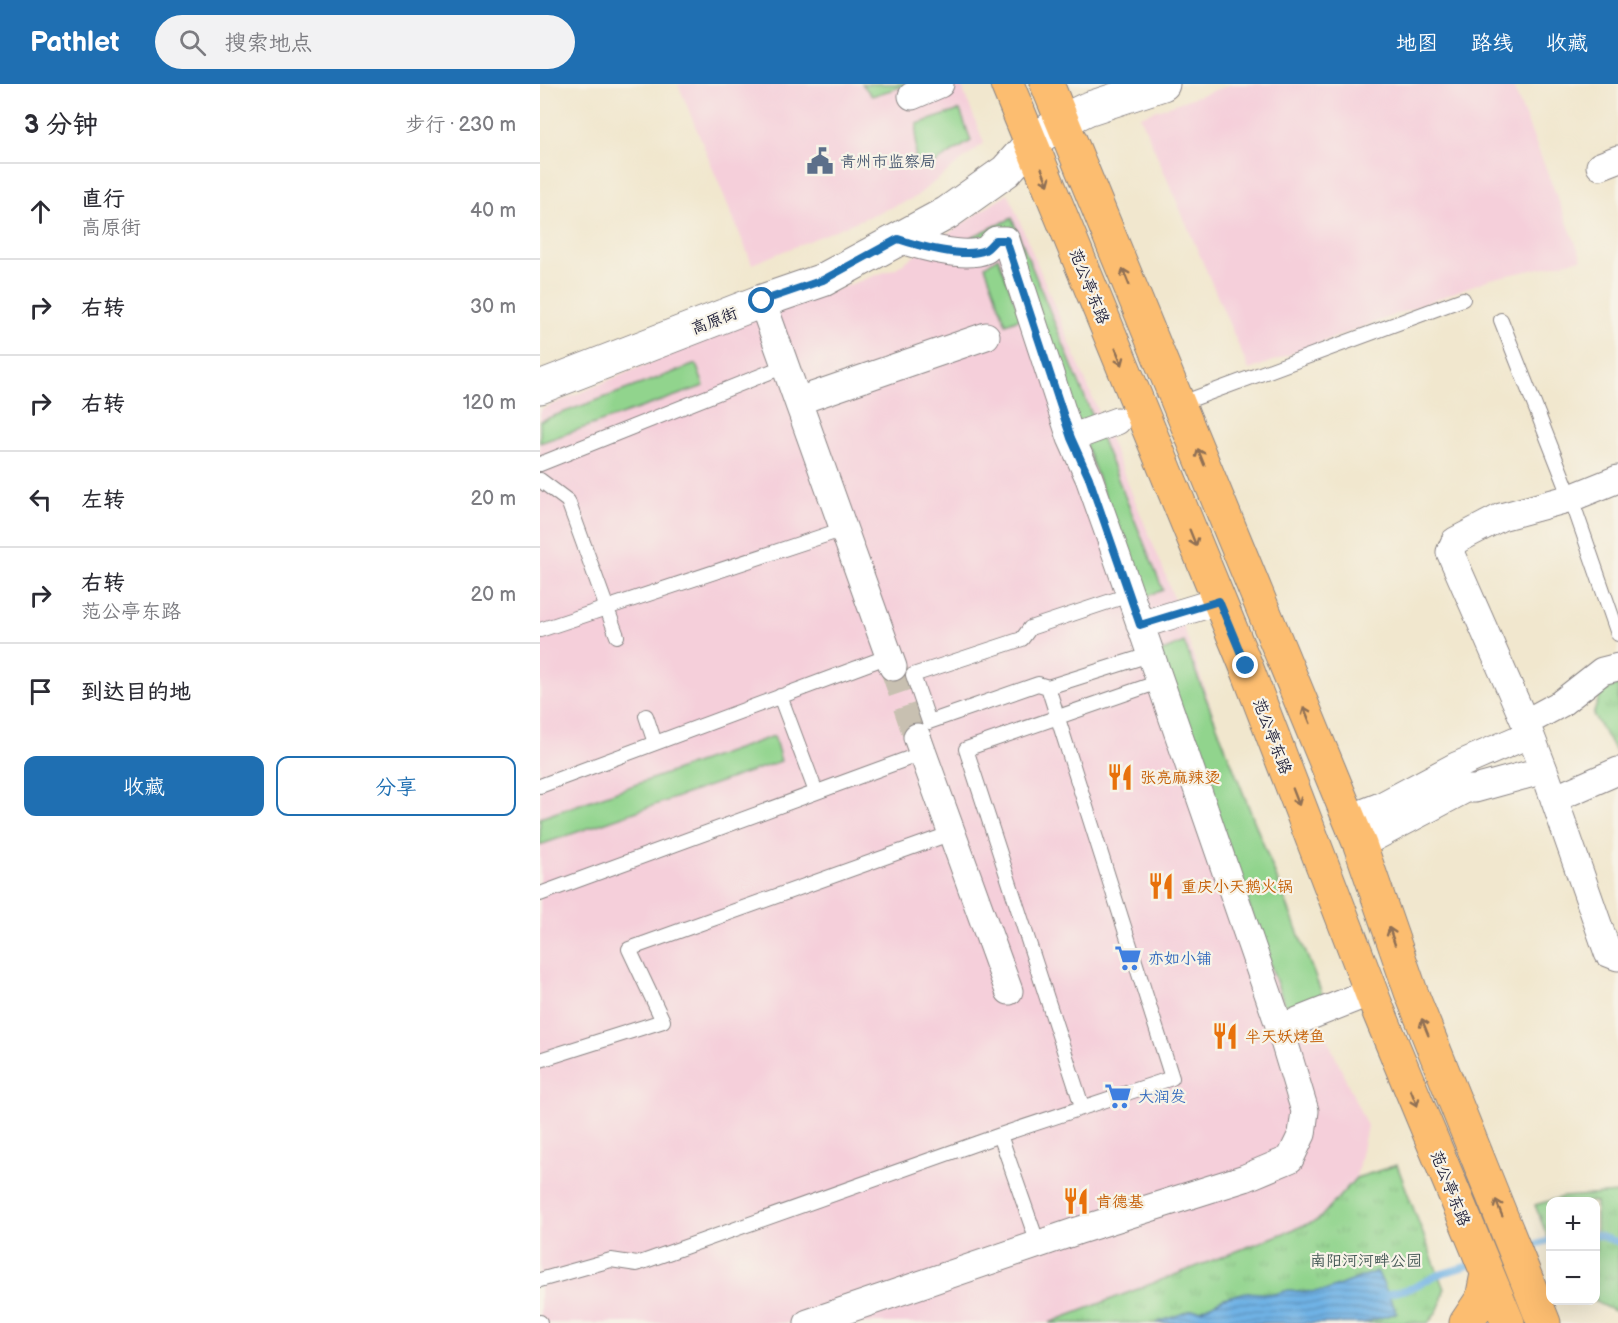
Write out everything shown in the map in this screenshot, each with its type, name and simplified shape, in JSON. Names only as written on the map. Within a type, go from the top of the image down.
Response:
[{"type":"main road","name":"范公亭东路","points":[[1007,84],[1219,601],[1374,999],[1508,1323]]},
{"type":"main road","points":[[1047,84],[1355,832],[1411,992],[1544,1323]]},
{"type":"main road","points":[[1466,1323],[1482,1299],[1487,1274]]},
{"type":"street","points":[[912,96],[940,84]]},
{"type":"street","name":"高原街","points":[[540,387],[762,301],[823,280],[947,213],[1013,165],[1031,143],[1062,122],[1087,109],[1163,84]]},
{"type":"street","points":[[808,1323],[1038,1244],[1245,1178],[1290,1159],[1302,1134],[1305,1111],[1280,1029],[1089,478],[1071,438],[1006,240],[996,240],[987,249],[974,253],[940,249],[898,239]]},
{"type":"street","points":[[762,301],[891,661]]},
{"type":"street","points":[[798,401],[986,336]]},
{"type":"street","points":[[1071,438],[1117,421]]},
{"type":"street","points":[[1618,479],[1571,498],[1501,517],[1455,541],[1450,552],[1544,770],[1608,953],[1618,957]]},
{"type":"street","points":[[1140,625],[1219,601]]},
{"type":"street","points":[[1355,832],[1383,805],[1527,728],[1602,671],[1618,666]]},
{"type":"street","points":[[920,745],[1009,992]]},
{"type":"street","points":[[1355,832],[1466,789],[1475,789],[1544,770]]},
{"type":"street","points":[[1554,799],[1618,771]]},
{"type":"street","points":[[1280,1029],[1374,999]]},
{"type":"lane","points":[[1179,405],[1463,299]]},
{"type":"lane","points":[[1501,320],[1571,498],[1618,634]]},
{"type":"lane","points":[[540,464],[785,366]]},
{"type":"lane","points":[[540,480],[568,501],[616,636]]},
{"type":"lane","points":[[540,630],[844,530]]},
{"type":"lane","points":[[1129,595],[1030,628],[1022,639],[913,675],[929,722],[1038,684],[1048,687],[1149,655]]},
{"type":"lane","points":[[540,786],[780,696],[891,661]]},
{"type":"lane","points":[[1083,1106],[966,749],[1159,682]]},
{"type":"lane","points":[[540,1280],[611,1260],[637,1264],[1083,1106],[1172,1078],[1048,687]]},
{"type":"lane","points":[[780,696],[816,792]]},
{"type":"lane","points":[[645,716],[655,743]]},
{"type":"lane","points":[[540,894],[816,792],[920,745]]},
{"type":"lane","points":[[540,1060],[663,1021],[629,949],[952,833]]},
{"type":"lane","points":[[1000,1135],[1038,1244]]},
{"type":"shaded area","points":[[678,84],[961,84],[984,143],[914,198],[752,264]]},
{"type":"shaded area","points":[[1232,84],[1512,84],[1582,259],[1490,279],[1249,370],[1140,116]]},
{"type":"shaded area","points":[[1008,193],[1166,576],[1317,1016],[1367,1126],[1356,1178],[1318,1220],[1049,1323],[540,1323],[540,410],[737,325],[896,268]]},
{"type":"green space","points":[[862,84],[910,84],[872,96]]},
{"type":"green space","points":[[960,110],[971,141],[925,169],[915,160],[917,124]]},
{"type":"green space","points":[[1012,218],[1163,590],[1142,598],[1007,230],[984,241],[971,237]]},
{"type":"green space","points":[[998,257],[1021,318],[1006,324],[985,266]]},
{"type":"green space","points":[[696,364],[704,386],[540,443],[540,421]]},
{"type":"green space","points":[[1184,642],[1328,1009],[1290,1020],[1158,653]]},
{"type":"green space","points":[[1618,684],[1618,755],[1593,715],[1601,692]]},
{"type":"green space","points":[[774,736],[781,761],[540,845],[540,818]]},
{"type":"green space","name":"南阳河河畔公园","points":[[1397,1165],[1444,1289],[1439,1307],[1428,1323],[1049,1323],[1318,1220],[1356,1178]]},
{"type":"green space","points":[[1618,1193],[1618,1313],[1600,1304],[1600,1197],[1563,1197]]},
{"type":"green space","points":[[1546,1202],[1546,1233],[1535,1205]]},
{"type":"water","points":[[1377,1271],[1397,1313],[1363,1323],[1156,1323],[1192,1310],[1201,1310],[1224,1298],[1246,1292],[1274,1294],[1289,1290],[1325,1291]]},
{"type":"waterway","points":[[1600,1236],[1618,1242]]},
{"type":"waterway","points":[[1524,1248],[1546,1241]]},
{"type":"waterway","points":[[1380,1296],[1412,1288],[1437,1275],[1474,1264]]},
{"type":"tunnel","points":[[893,667],[917,737]]},
{"type":"place","name":"青州市监察局","points":[[820,161]]},
{"type":"place","name":"张亮麻辣烫","points":[[1120,777]]},
{"type":"place","name":"重庆小天鹅火锅","points":[[1161,886]]},
{"type":"place","name":"亦如小铺","points":[[1128,958]]},
{"type":"place","name":"半天妖烤鱼","points":[[1225,1036]]},
{"type":"place","name":"大润发","points":[[1118,1096]]},
{"type":"place","name":"肯德基","points":[[1076,1201]]},
{"type":"route","points":[[762,301],[823,280],[898,239],[917,245],[974,253],[987,249],[996,240],[1006,240],[1071,438],[1089,478],[1140,625],[1219,601],[1246,666]]}]
